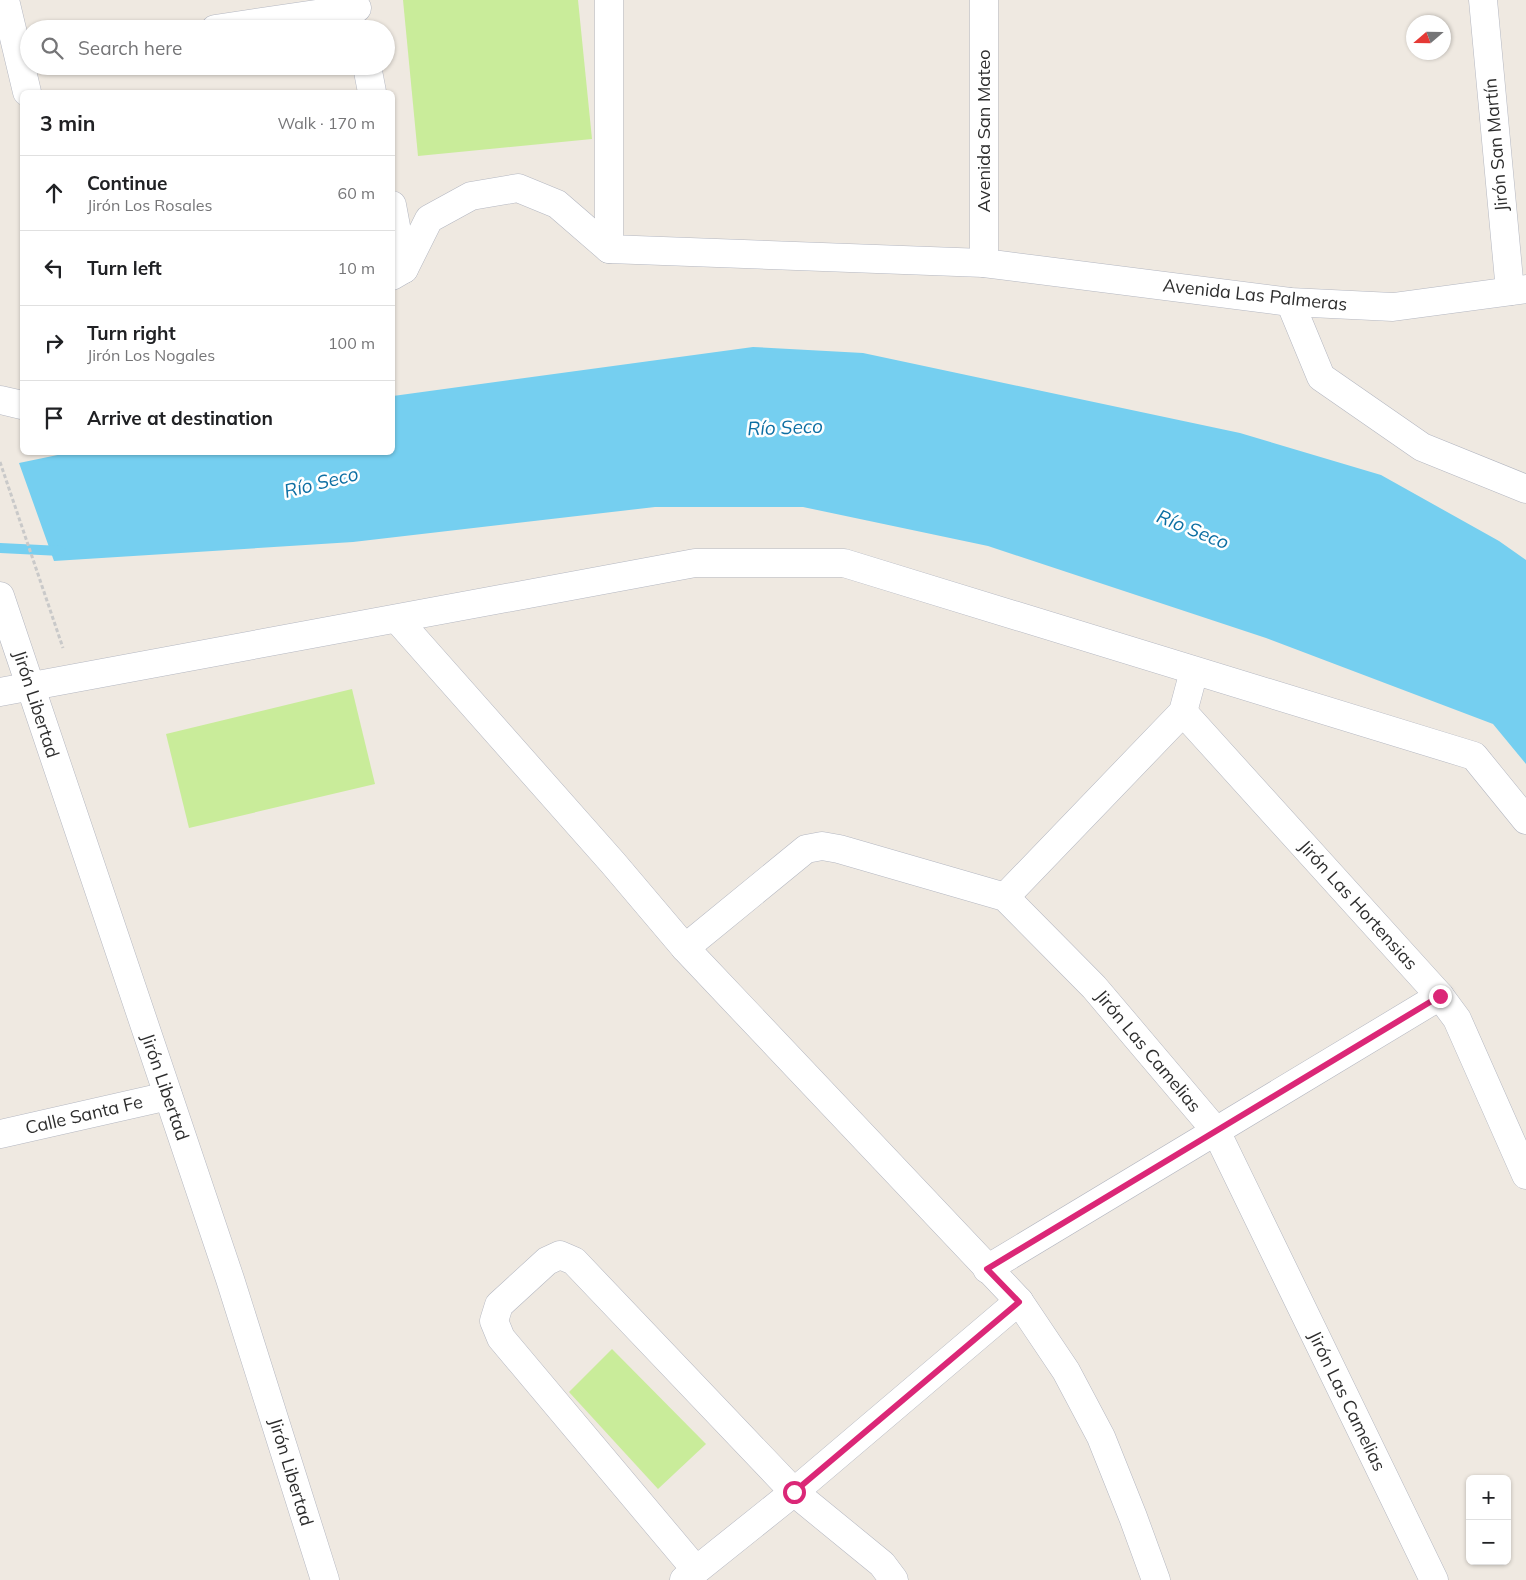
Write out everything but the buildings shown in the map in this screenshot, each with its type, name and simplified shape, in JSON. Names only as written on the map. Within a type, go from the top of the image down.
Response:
[{"type":"street","points":[[5,0],[20,45]]},
{"type":"street","points":[[609,0],[609,248]]},
{"type":"street","name":"Avenida San Mateo","points":[[984,0],[984,263]]},
{"type":"street","name":"Jirón San Martín","points":[[1483,0],[1518,290]]},
{"type":"street","points":[[291,20],[358,12]]},
{"type":"street","points":[[26,75],[27,90]]},
{"type":"street","points":[[369,75],[372,90]]},
{"type":"street","points":[[398,273],[428,219],[471,196],[518,188],[557,204],[609,248]]},
{"type":"street","points":[[395,239],[398,273]]},
{"type":"street","name":"Avenida Las Palmeras","points":[[609,248],[984,263],[1290,302],[1394,306],[1518,290]]},
{"type":"street","points":[[1290,302],[1321,377],[1422,447],[1526,489]]},
{"type":"street","points":[[0,400],[20,405]]},
{"type":"street","points":[[0,692],[695,563],[844,563],[1474,756],[1526,820]]},
{"type":"street","name":"Jirón Libertad","points":[[1,600],[230,1279],[325,1580]]},
{"type":"street","points":[[397,619],[613,863],[685,948],[1019,1302],[1066,1371],[1101,1437],[1134,1517],[1156,1580]]},
{"type":"street","points":[[685,948],[806,849],[822,846],[839,849],[1006,896],[1183,712],[1194,670]]},
{"type":"street","name":"Jirón Las Hortensias","points":[[1183,712],[1440,996],[1457,1020],[1526,1175]]},
{"type":"street","name":"Jirón Las Camelias","points":[[1006,896],[1094,987],[1216,1132],[1434,1580]]},
{"type":"street","points":[[987,1269],[1440,996]]},
{"type":"street","name":"Calle Santa Fe","points":[[0,1134],[168,1096]]},
{"type":"street","points":[[894,1580],[882,1564],[794,1492],[574,1261],[560,1255],[547,1262],[499,1305],[494,1321],[502,1338],[690,1575],[794,1492],[1019,1302]]},
{"type":"path","points":[[0,462],[65,655]]},
{"type":"green space","points":[[403,0],[578,0],[592,139],[418,156]]},
{"type":"green space","points":[[352,689],[375,784],[189,828],[166,734]]},
{"type":"green space","points":[[612,1349],[706,1444],[658,1489],[569,1392]]},
{"type":"water","points":[[753,347],[863,353],[1240,433],[1381,475],[1499,541],[1526,560],[1526,764],[1493,724],[1266,638],[988,546],[803,507],[655,507],[353,542],[54,561],[19,463],[58,455],[395,455],[395,396]]},
{"type":"waterway","name":"Río Seco","points":[[0,548],[61,551]]},
{"type":"route","points":[[794,1492],[1019,1302],[987,1269],[1440,996]]}]
